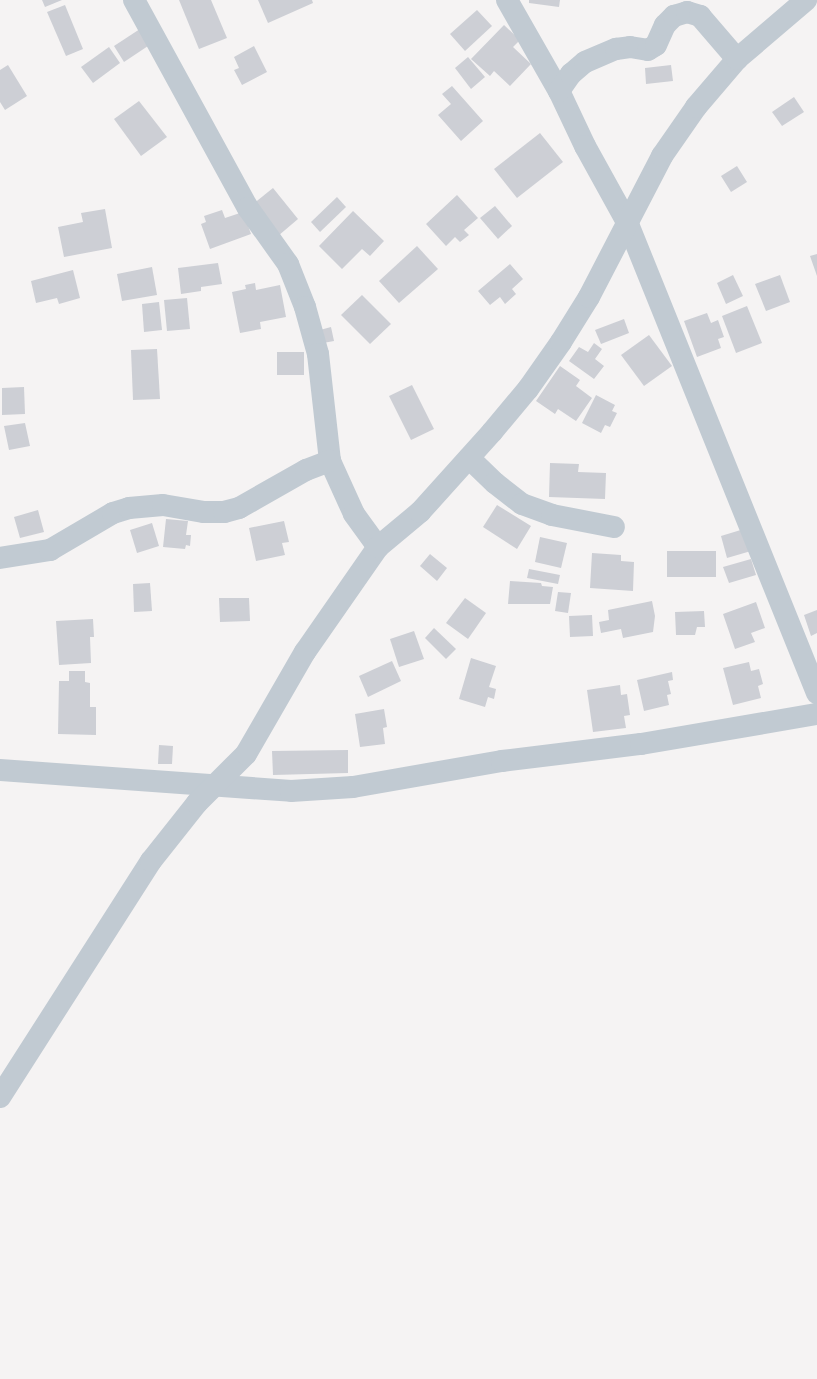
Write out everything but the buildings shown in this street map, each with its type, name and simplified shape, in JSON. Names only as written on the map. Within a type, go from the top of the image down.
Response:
[{"type":"street","points":[[134,0],[248,208],[288,264],[305,307],[318,354],[330,461],[354,514],[378,548]]},
{"type":"street","points":[[507,0],[559,91],[585,146],[628,224],[817,693]]},
{"type":"street","points":[[0,1097],[151,861],[214,785],[246,754],[305,652],[378,548],[420,512],[528,389],[561,342],[628,224],[662,156],[696,107],[737,59],[806,0]]},
{"type":"street","points":[[559,91],[571,74],[585,62],[616,49],[630,47],[648,50],[656,45],[669,20],[674,16],[687,12],[700,16],[737,59]]},
{"type":"street","points":[[469,458],[495,483],[522,504],[552,515],[614,527]]},
{"type":"street","points":[[0,558],[50,550],[113,513],[129,508],[163,505],[217,512],[239,508],[306,470],[330,461]]},
{"type":"street","points":[[0,770],[291,791],[353,787],[502,761],[641,744],[817,714]]}]
